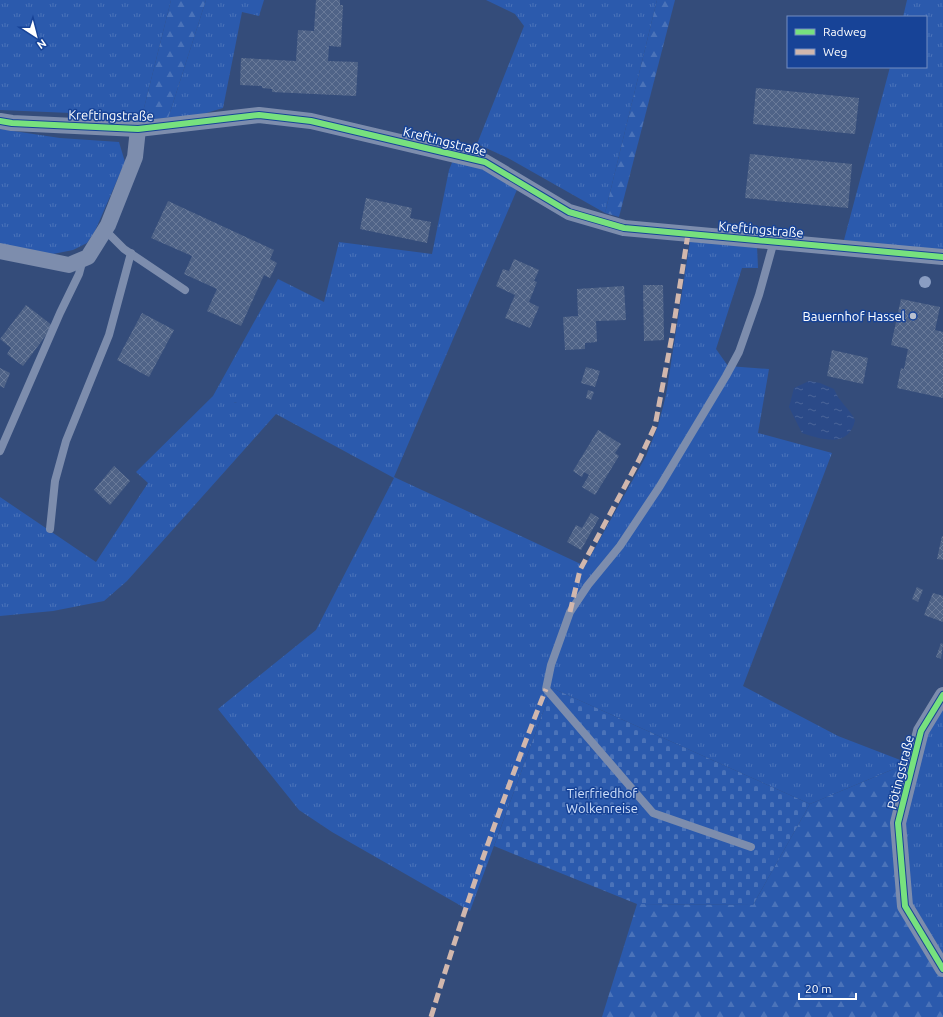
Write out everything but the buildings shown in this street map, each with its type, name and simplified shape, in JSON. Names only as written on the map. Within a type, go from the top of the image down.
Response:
[{"type":"street","name":"Kreftingstraße","points":[[0,121],[12,123],[138,129],[259,115],[311,121],[486,162],[522,182],[569,212],[624,228],[943,257]]},
{"type":"street","name":"Kreftingstraße","points":[[84,258],[88,257],[104,230],[135,157],[138,129]]},
{"type":"street","points":[[0,251],[68,264],[84,258]]},
{"type":"street","name":"Pötingstraße","points":[[943,695],[921,731],[898,822],[905,906],[943,969]]},
{"type":"lane","points":[[104,230],[131,254],[185,290]]},
{"type":"lane","points":[[751,847],[653,813],[546,689],[551,666],[570,612],[588,585],[620,546],[660,486],[739,352],[759,295],[774,241]]},
{"type":"lane","points":[[50,529],[55,481],[66,441],[109,335],[131,254]]},
{"type":"lane","points":[[0,451],[60,312],[79,274],[84,258]]},
{"type":"green space","points":[[0,0],[171,0],[142,116],[0,110]]},
{"type":"green space","points":[[171,0],[206,0],[166,125],[142,116]]},
{"type":"green space","points":[[206,0],[264,0],[259,16],[242,12],[223,108],[166,125]]},
{"type":"green space","points":[[486,0],[657,0],[605,213],[508,158],[477,144],[524,26],[515,14]]},
{"type":"green space","points":[[657,0],[675,0],[619,217],[605,213]]},
{"type":"green space","points":[[907,0],[943,0],[943,253],[844,240],[890,68],[927,68],[927,16],[903,16]]},
{"type":"green space","points":[[0,129],[60,138],[119,142],[125,162],[95,231],[87,243],[73,250],[53,254],[0,245]]},
{"type":"green space","points":[[453,160],[485,167],[519,185],[394,477],[585,566],[646,456],[658,426],[666,395],[690,241],[757,246],[758,268],[742,268],[716,349],[728,366],[769,369],[758,433],[832,453],[743,686],[838,736],[908,763],[810,804],[552,688],[470,911],[332,832],[299,810],[218,709],[316,630],[394,478],[276,414],[127,581],[104,601],[53,611],[0,616],[0,497],[96,562],[148,483],[136,472],[213,396],[278,279],[324,302],[339,242],[432,254],[449,170]]},
{"type":"green space","name":"Tierfriedhof Wolkenreise","points":[[552,688],[810,804],[753,905],[637,904],[494,846]]},
{"type":"green space","points":[[943,704],[943,962],[909,905],[902,822],[927,732]]},
{"type":"green space","points":[[908,763],[903,908],[943,975],[943,1017],[602,1017],[637,904],[753,905],[810,804]]},
{"type":"water","points":[[809,381],[820,383],[834,389],[855,420],[852,429],[847,435],[834,440],[818,438],[802,433],[789,407],[794,388]]},
{"type":"marked path","points":[[570,612],[580,570],[640,458],[655,426],[672,336],[688,234]]},
{"type":"marked path","points":[[431,1017],[485,852],[546,689]]},
{"type":"cycle path","points":[[0,121],[12,123],[138,129],[259,115],[311,121],[485,162],[569,212],[624,228],[943,257]]},
{"type":"cycle path","points":[[943,695],[921,731],[898,823],[905,906],[943,969]]},
{"type":"place","name":"Bauernhof Hassel","points":[[913,316]]}]
